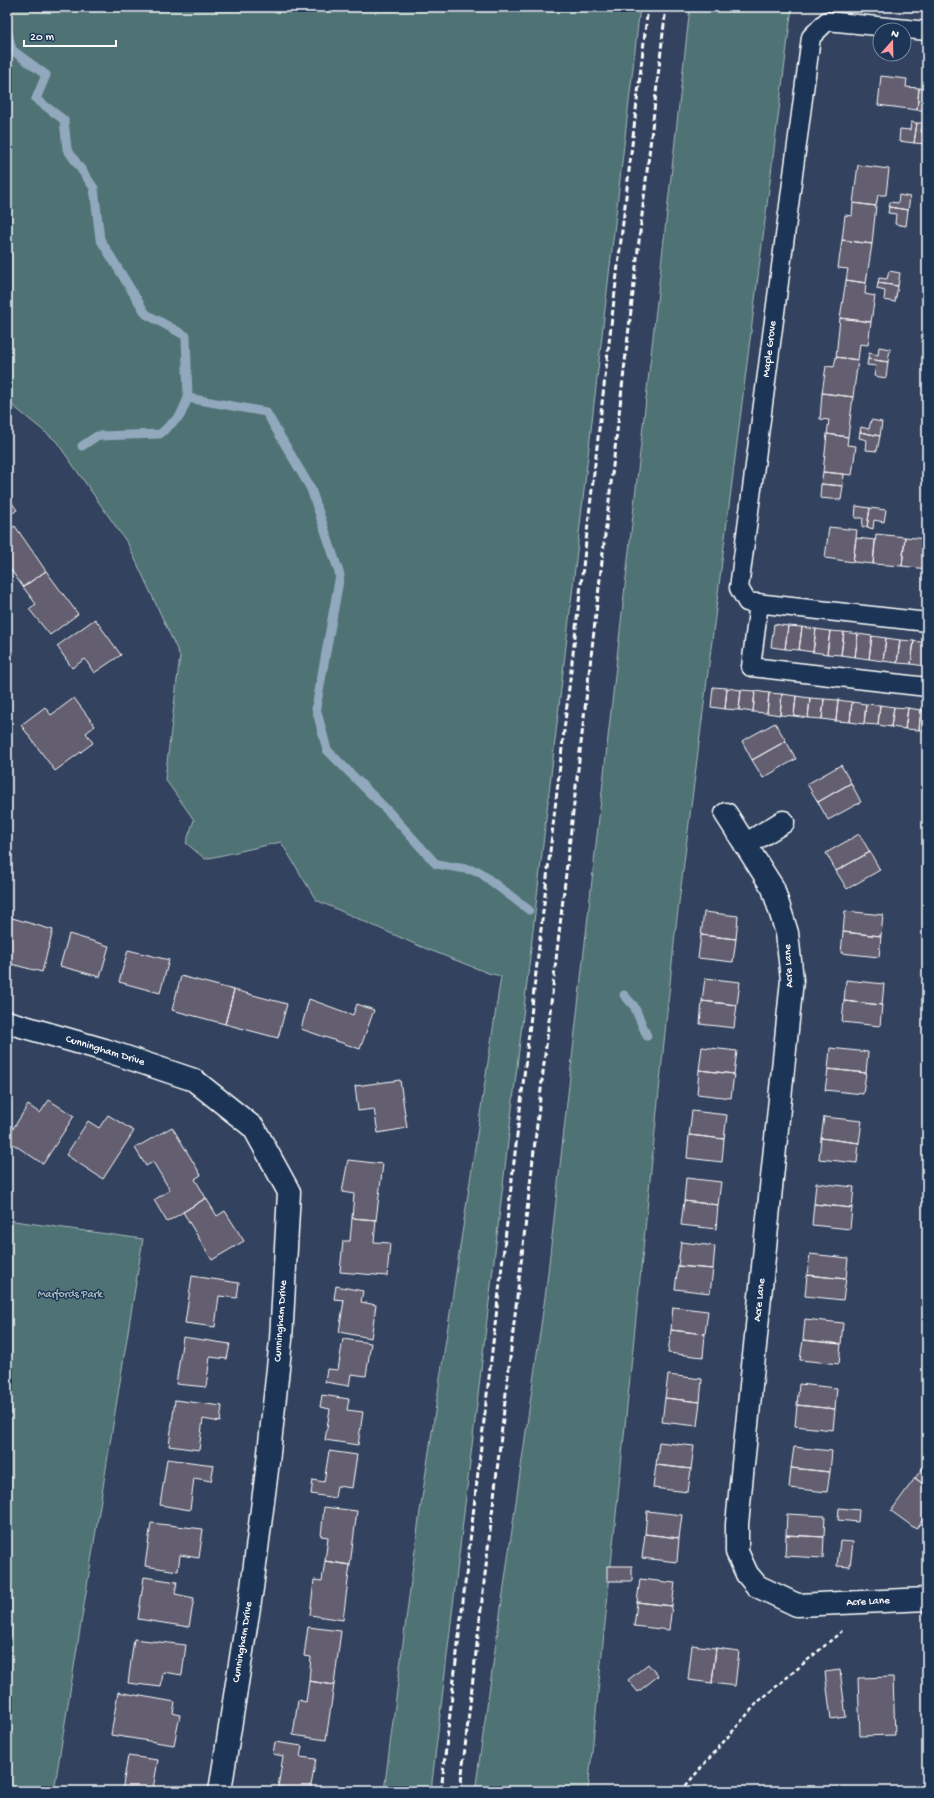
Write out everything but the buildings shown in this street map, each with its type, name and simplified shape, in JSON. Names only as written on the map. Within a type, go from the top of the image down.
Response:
[{"type":"street","name":"Acre Lane","points":[[726,814],[773,888],[787,933],[792,980],[738,1524],[737,1552],[747,1574],[757,1586],[797,1605],[927,1599]]},
{"type":"street","points":[[745,845],[783,822]]},
{"type":"street","name":"Cunningham Drive","points":[[7,1022],[104,1050],[194,1080],[254,1128],[289,1192],[281,1340],[268,1462],[252,1588],[220,1791]]},
{"type":"lane","name":"Maple Grove","points":[[927,31],[826,21],[810,37],[739,588],[747,602],[927,622]]},
{"type":"lane","points":[[759,603],[751,667],[927,687]]},
{"type":"path","points":[[681,1791],[758,1702],[876,1602]]},
{"type":"green space","points":[[7,7],[640,7],[528,974],[431,1791],[384,1791],[420,1511],[501,976],[488,973],[417,945],[316,900],[281,842],[205,859],[186,843],[194,820],[165,779],[180,656],[128,544],[56,441],[7,401]]},
{"type":"green space","points":[[690,7],[792,7],[675,934],[588,1791],[475,1791],[546,1290]]},
{"type":"green space","name":"Marfords Park","points":[[7,1220],[143,1239],[54,1791],[7,1791]]},
{"type":"waterway","points":[[7,29],[12,50],[46,75],[36,99],[64,120],[67,149],[94,188],[100,239],[146,314],[186,336],[188,398],[266,412],[311,489],[340,575],[316,708],[327,750],[389,812],[436,864],[478,871],[529,910]]},
{"type":"waterway","points":[[82,446],[97,436],[160,434],[180,416],[188,398]]},
{"type":"waterway","points":[[624,995],[634,1006],[647,1036]]},
{"type":"railway","points":[[441,1791],[648,7]]},
{"type":"railway","points":[[460,1791],[666,7]]}]
